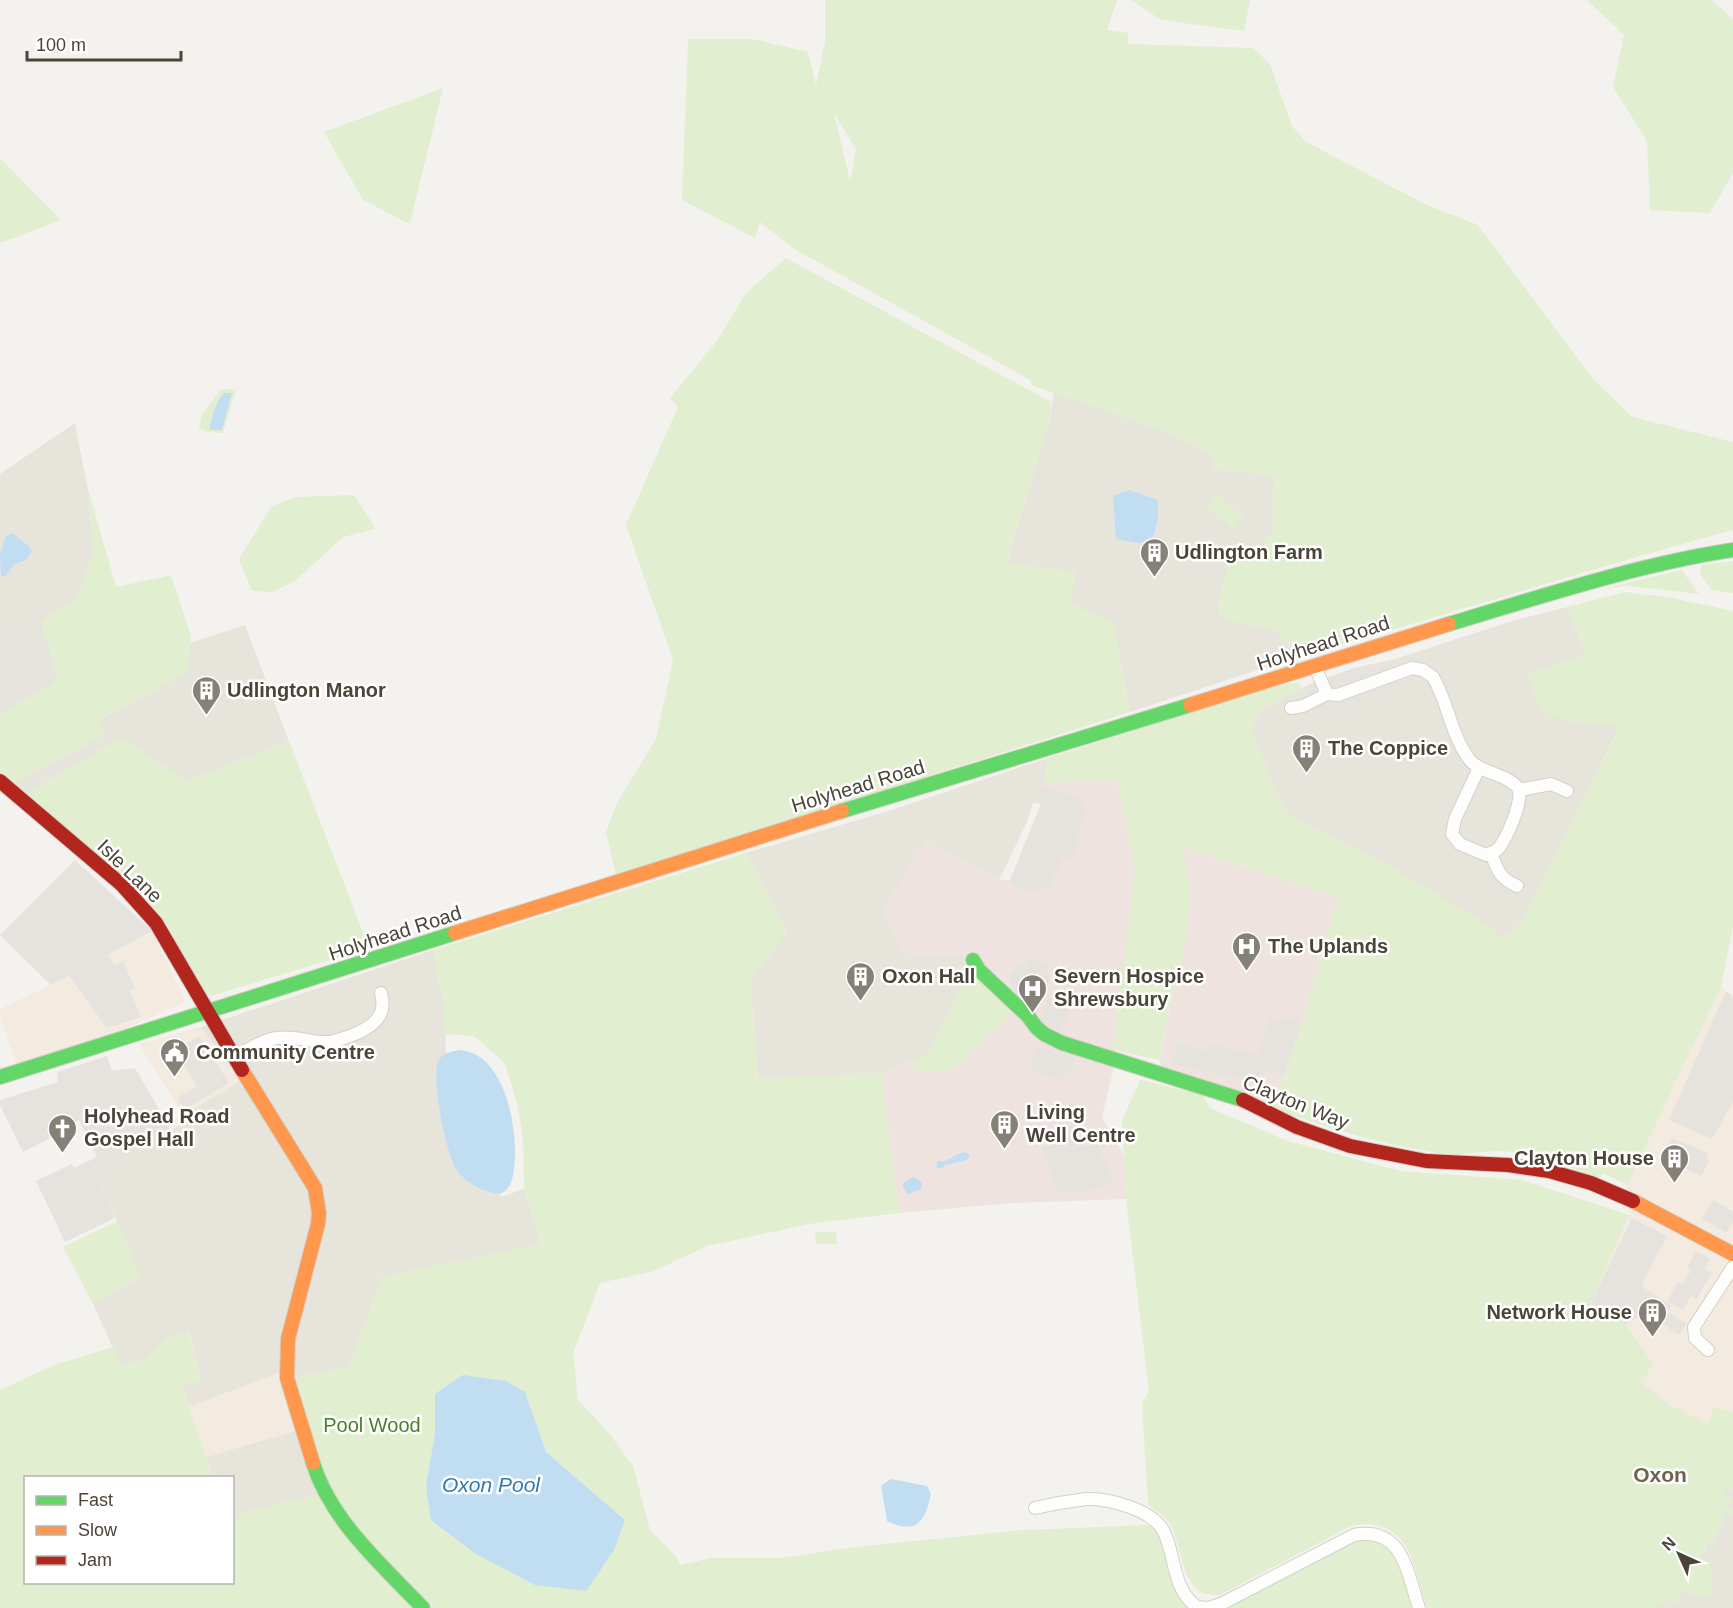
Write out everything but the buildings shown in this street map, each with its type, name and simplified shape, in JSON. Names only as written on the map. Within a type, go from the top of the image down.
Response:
[{"type":"street","name":"Holyhead Road","points":[[0,1077],[1416,634],[1615,575],[1689,557],[1733,550]]},
{"type":"street","points":[[1315,667],[1327,694]]},
{"type":"street","points":[[1291,708],[1303,706],[1327,694],[1338,695],[1406,669],[1418,669],[1428,673],[1438,684],[1468,758],[1479,768],[1513,783],[1519,790],[1520,803],[1499,848],[1486,855],[1460,844],[1452,834],[1455,819],[1479,768]]},
{"type":"street","name":"Isle Lane","points":[[0,781],[122,885],[156,923],[206,1011],[311,1181],[318,1200],[318,1224],[288,1339],[286,1378],[316,1472],[329,1499],[362,1544],[423,1608]]},
{"type":"street","points":[[1519,790],[1551,784],[1567,791]]},
{"type":"street","points":[[1491,853],[1503,880],[1517,886]]},
{"type":"street","name":"Clayton Way","points":[[973,960],[979,970],[1028,1016],[1036,1027],[1062,1043],[1240,1099],[1296,1126],[1369,1150],[1409,1159],[1522,1167],[1566,1175],[1606,1189],[1733,1254]]},
{"type":"street","points":[[235,1057],[276,1038],[292,1036],[330,1042],[363,1031],[379,1017],[382,998],[397,1000]]},
{"type":"street","points":[[1708,1350],[1695,1338],[1695,1328],[1733,1267]]},
{"type":"street","points":[[1035,1508],[1088,1499],[1112,1502],[1152,1517],[1164,1531],[1181,1591],[1197,1607],[1208,1608],[1221,1605],[1354,1535],[1373,1533],[1389,1540],[1402,1555],[1419,1608]]},
{"type":"shaded area","points":[[1054,391],[1155,428],[1212,453],[1215,469],[1274,475],[1273,532],[1259,549],[1229,565],[1218,603],[1220,615],[1228,620],[1276,630],[1300,656],[1130,712],[1113,621],[1084,611],[1006,564],[1050,418]]},
{"type":"shaded area","points":[[75,423],[87,485],[94,552],[75,600],[41,621],[59,680],[0,715],[0,474]]},
{"type":"shaded area","points":[[1567,607],[1586,655],[1528,675],[1563,720],[1620,726],[1530,907],[1519,925],[1511,932],[1495,936],[1373,856],[1288,816],[1251,729],[1260,711],[1311,683],[1354,668],[1395,659],[1512,621]]},
{"type":"shaded area","points":[[245,625],[289,741],[187,781],[123,738],[27,793],[15,783],[105,734],[99,720],[188,672],[190,643]]},
{"type":"shaded area","points":[[21,627],[45,649],[38,655],[54,683],[36,692],[30,683],[0,698],[0,632],[10,629],[15,632]]},
{"type":"shaded area","points":[[1393,662],[1403,687],[1314,720],[1310,708],[1326,702],[1329,678],[1354,668],[1358,675]]},
{"type":"shaded area","points":[[1048,758],[1041,804],[1033,803],[1027,822],[999,880],[926,840],[882,912],[893,932],[964,956],[967,978],[926,1055],[881,1073],[758,1078],[750,980],[787,932],[746,853],[885,812]]},
{"type":"shaded area","name":"Severn Hospice Shrewsbury","points":[[1118,780],[1135,872],[1113,1071],[1102,1117],[1124,1156],[1126,1199],[1013,1203],[899,1213],[881,1073],[926,1055],[967,978],[963,956],[902,954],[882,912],[926,839],[999,880],[1010,880],[1041,804],[1044,783]]},
{"type":"shaded area","points":[[1043,787],[1083,801],[1081,807],[1087,810],[1071,860],[1062,857],[1050,888],[1045,887],[1044,891],[1022,891],[1010,880],[1041,804]]},
{"type":"shaded area","name":"The Uplands","points":[[1183,847],[1338,897],[1301,1025],[1272,1108],[1161,1070],[1160,1061],[1190,900]]},
{"type":"shaded area","points":[[75,860],[152,931],[51,985],[0,935]]},
{"type":"shaded area","points":[[152,931],[186,1002],[112,1034],[17,1066],[0,1018],[0,1009],[51,985]]},
{"type":"shaded area","points":[[433,950],[444,1006],[446,1053],[439,1059],[443,1126],[456,1169],[501,1197],[524,1189],[541,1244],[382,1277],[349,1367],[294,1378],[189,1407],[182,1386],[201,1380],[189,1332],[168,1338],[145,1359],[121,1366],[93,1304],[140,1276],[98,1176],[186,1121],[183,1115],[240,1081],[201,1027]]},
{"type":"shaded area","points":[[109,954],[114,965],[123,961],[135,988],[130,991],[141,1017],[107,1028],[69,976]]},
{"type":"shaded area","points":[[1029,958],[1048,964],[1045,972],[1051,974],[1040,1003],[1020,997],[1009,983],[1012,970],[1016,971],[1019,962],[1026,965]]},
{"type":"shaded area","points":[[1721,987],[1733,997],[1733,1412],[1714,1407],[1708,1423],[1671,1406],[1641,1382],[1590,1305],[1629,1215],[1627,1185]]},
{"type":"shaded area","points":[[1726,991],[1733,997],[1733,1102],[1712,1139],[1669,1120]]},
{"type":"shaded area","points":[[1049,997],[1071,1005],[1062,1030],[1040,1023]]},
{"type":"shaded area","points":[[1291,1018],[1301,1025],[1284,1075],[1274,1071],[1260,1074],[1256,1082],[1172,1064],[1178,1043],[1205,1051],[1207,1043],[1258,1055],[1269,1019],[1276,1021]]},
{"type":"shaded area","points":[[201,1027],[240,1081],[183,1115],[139,1044]]},
{"type":"shaded area","points":[[199,1036],[229,1083],[184,1110],[177,1098],[197,1086],[175,1051]]},
{"type":"shaded area","points":[[1036,1045],[1075,1059],[1069,1073],[1064,1072],[1061,1080],[1031,1069],[1033,1063],[1030,1061]]},
{"type":"shaded area","points":[[107,1056],[112,1071],[135,1068],[171,1130],[98,1176],[115,1218],[65,1242],[36,1181],[72,1164],[74,1168],[97,1157],[79,1120],[55,1131],[57,1135],[23,1152],[0,1105],[0,1100],[58,1082],[57,1072]]},
{"type":"shaded area","points":[[1074,1124],[1084,1148],[1097,1144],[1113,1182],[1078,1195],[1075,1189],[1059,1194],[1042,1149],[1060,1141],[1057,1129]]},
{"type":"shaded area","points":[[1672,1138],[1708,1153],[1705,1159],[1709,1160],[1702,1176],[1663,1159]]},
{"type":"shaded area","points":[[1714,1200],[1733,1212],[1733,1222],[1726,1233],[1702,1218]]},
{"type":"shaded area","points":[[1632,1218],[1667,1236],[1641,1286],[1671,1305],[1668,1312],[1686,1324],[1680,1335],[1672,1331],[1649,1308],[1626,1325],[1590,1305]]},
{"type":"shaded area","points":[[1696,1251],[1710,1259],[1705,1269],[1712,1273],[1697,1299],[1691,1296],[1683,1310],[1667,1301],[1678,1282],[1683,1284],[1691,1270],[1687,1267]]},
{"type":"shaded area","points":[[280,1372],[298,1430],[206,1457],[189,1407]]},
{"type":"shaded area","points":[[1733,1412],[1733,1608],[1629,1608]]},
{"type":"shaded area","points":[[298,1430],[319,1494],[234,1516],[234,1476],[213,1476],[206,1457]]},
{"type":"green space","points":[[825,0],[1117,0],[1107,30],[1128,33],[1128,44],[1253,48],[1270,64],[1292,126],[1306,142],[1425,204],[1478,225],[1594,380],[1632,417],[1733,442],[1733,530],[1300,656],[1276,630],[1228,620],[1220,615],[1218,603],[1229,565],[1259,549],[1273,532],[1274,476],[1215,469],[1212,453],[1155,428],[1033,386],[1030,380],[796,250],[760,222],[755,238],[682,200],[688,39],[752,39],[808,52],[816,85],[825,42]],"holes":[[[834,113],[856,149],[850,181]]]},
{"type":"green space","points":[[1131,0],[1250,0],[1244,31],[1161,20]]},
{"type":"green space","points":[[1587,0],[1712,0],[1733,19],[1733,173],[1710,213],[1650,210],[1647,141],[1613,87],[1624,35]]},
{"type":"green space","points":[[443,88],[410,224],[363,200],[324,132]]},
{"type":"green space","points":[[0,158],[61,220],[0,243]]},
{"type":"green space","points":[[786,258],[1051,402],[1050,418],[1006,563],[1076,571],[1071,603],[1084,611],[1113,621],[1130,712],[616,875],[606,832],[617,803],[656,739],[673,660],[626,525],[678,407],[670,398],[717,341],[746,293]]},
{"type":"green space","points":[[221,389],[236,389],[223,433],[207,432],[199,428],[202,414]]},
{"type":"green space","points":[[87,485],[116,587],[171,575],[191,636],[188,672],[100,719],[105,734],[15,783],[0,771],[0,715],[59,680],[41,621],[75,600],[94,552]]},
{"type":"green space","points":[[1216,494],[1244,517],[1233,530],[1206,507]]},
{"type":"green space","points":[[354,495],[376,529],[343,537],[296,580],[273,592],[252,591],[239,559],[271,507],[295,497]]},
{"type":"green space","points":[[1733,561],[1733,593],[1712,590],[1700,574],[1701,565]]},
{"type":"green space","points":[[1682,570],[1699,594],[1628,586],[1605,588]]},
{"type":"green space","points":[[1625,592],[1667,597],[1733,611],[1733,927],[1721,987],[1627,1185],[1602,1173],[1599,1178],[1552,1161],[1515,1152],[1447,1154],[1376,1141],[1272,1108],[1301,1025],[1338,897],[1184,847],[1190,900],[1185,948],[1172,994],[1160,1060],[1113,1050],[1135,872],[1118,780],[1044,783],[1048,758],[1271,687],[1298,682],[1302,689],[1260,711],[1251,729],[1288,816],[1373,856],[1495,929],[1495,936],[1501,936],[1516,927],[1530,907],[1620,727],[1563,720],[1540,710],[1528,675],[1586,654],[1567,607]]},
{"type":"green space","points":[[123,738],[187,781],[289,741],[369,948],[211,996],[204,994],[167,924],[141,895],[27,793]]},
{"type":"green space","name":"Pool Wood","points":[[746,853],[787,932],[750,981],[758,1078],[881,1073],[899,1213],[809,1224],[707,1246],[654,1271],[600,1283],[573,1353],[578,1400],[609,1433],[633,1466],[650,1530],[676,1556],[680,1565],[711,1558],[780,1558],[855,1547],[1022,1530],[1149,1525],[1160,1538],[1176,1588],[1190,1608],[434,1608],[369,1543],[336,1499],[322,1472],[294,1378],[349,1367],[382,1277],[541,1244],[524,1189],[523,1138],[517,1103],[505,1063],[474,1036],[444,1034],[444,1006],[433,950]],"holes":[[[525,1392],[546,1452],[625,1520],[426,1486],[435,1433],[435,1394]]]},
{"type":"green space","points":[[967,978],[980,979],[1012,1013],[955,1068],[940,1072],[917,1071],[912,1061],[926,1055]]},
{"type":"green space","points":[[1140,1080],[1202,1094],[1210,1108],[1288,1141],[1400,1171],[1522,1180],[1629,1215],[1590,1305],[1626,1325],[1653,1364],[1641,1382],[1671,1406],[1708,1423],[1714,1407],[1733,1412],[1733,1491],[1728,1486],[1722,1491],[1732,1500],[1727,1506],[1733,1511],[1733,1515],[1725,1512],[1722,1518],[1725,1520],[1714,1541],[1716,1543],[1714,1546],[1707,1544],[1705,1551],[1702,1551],[1701,1559],[1708,1561],[1711,1565],[1713,1592],[1711,1598],[1683,1592],[1675,1605],[1666,1600],[1662,1606],[1658,1604],[1655,1608],[1427,1608],[1413,1561],[1406,1547],[1386,1528],[1370,1524],[1351,1526],[1220,1595],[1207,1594],[1197,1589],[1185,1570],[1170,1524],[1148,1505],[1142,1403],[1149,1392],[1126,1199],[1122,1121]]},
{"type":"green space","points":[[117,1221],[141,1277],[93,1304],[63,1247]]},
{"type":"green space","points":[[815,1232],[836,1232],[837,1244],[816,1244]]},
{"type":"green space","points":[[188,1332],[201,1380],[182,1387],[213,1476],[24,1476],[24,1584],[234,1584],[234,1516],[319,1494],[414,1608],[0,1608],[0,1390],[54,1365],[113,1347],[122,1366],[145,1359],[168,1338]]},
{"type":"green space","points":[[1365,1537],[1379,1540],[1392,1551],[1414,1608],[1218,1608],[1351,1540]]},
{"type":"water","points":[[224,393],[232,393],[223,426],[221,430],[210,430],[214,410]]},
{"type":"water","points":[[1129,490],[1157,500],[1157,521],[1151,541],[1138,543],[1116,539],[1113,496]]},
{"type":"water","points":[[12,533],[32,551],[26,560],[14,564],[6,576],[1,576],[0,554],[6,536]]},
{"type":"water","points":[[459,1050],[474,1054],[487,1063],[497,1076],[510,1109],[515,1142],[514,1170],[509,1186],[499,1194],[481,1189],[464,1179],[456,1169],[448,1147],[440,1115],[436,1082],[437,1069],[443,1055]]},
{"type":"water","points":[[963,1152],[970,1154],[967,1160],[945,1165],[941,1169],[936,1167],[938,1161],[943,1162]]},
{"type":"water","points":[[913,1177],[922,1183],[921,1189],[908,1194],[903,1188],[903,1183]]},
{"type":"water","name":"Oxon Pool","points":[[463,1375],[506,1381],[525,1392],[546,1452],[625,1520],[614,1550],[586,1591],[535,1585],[476,1554],[431,1520],[426,1486],[435,1433],[435,1394]]},
{"type":"water","points":[[891,1479],[927,1486],[931,1494],[926,1512],[922,1519],[913,1526],[906,1527],[887,1521],[881,1486]]},
{"type":"traffic: fast","points":[[1449,624],[1625,573],[1733,550]]},
{"type":"traffic: fast","points":[[842,811],[1190,705]]},
{"type":"traffic: fast","points":[[0,1077],[455,933]]},
{"type":"traffic: fast","points":[[973,960],[979,970],[1044,1034],[1062,1043],[1243,1100]]},
{"type":"traffic: fast","points":[[313,1463],[321,1484],[345,1523],[375,1559],[423,1608]]},
{"type":"traffic: slow","points":[[1190,705],[1449,624]]},
{"type":"traffic: slow","points":[[455,933],[842,811]]},
{"type":"traffic: slow","points":[[242,1070],[315,1188],[319,1213],[318,1224],[288,1339],[287,1378],[313,1463]]},
{"type":"traffic: slow","points":[[1633,1201],[1733,1254]]},
{"type":"traffic: jam","points":[[0,781],[122,885],[156,923],[242,1070]]},
{"type":"traffic: jam","points":[[1243,1100],[1297,1127],[1350,1146],[1426,1161],[1508,1165],[1549,1171],[1591,1183],[1633,1201]]},
{"type":"place","name":"Udlington Farm","points":[[1154,578]]},
{"type":"place","name":"Udlington Manor","points":[[206,716]]},
{"type":"place","name":"The Coppice","points":[[1307,774]]},
{"type":"place","name":"The Uplands","points":[[1247,972]]},
{"type":"place","name":"Oxon Hall","points":[[861,1002]]},
{"type":"place","name":"Severn Hospice Shrewsbury","points":[[1033,1014]]},
{"type":"place","name":"Community Centre","points":[[175,1078]]},
{"type":"place","name":"Living Well Centre","points":[[1005,1150]]},
{"type":"place","name":"Holyhead Road Gospel Hall","points":[[63,1154]]},
{"type":"place","name":"Clayton House","points":[[1675,1184]]},
{"type":"place","name":"Network House","points":[[1653,1338]]},
{"type":"district","name":"Oxon","points":[[1660,1475]]}]
